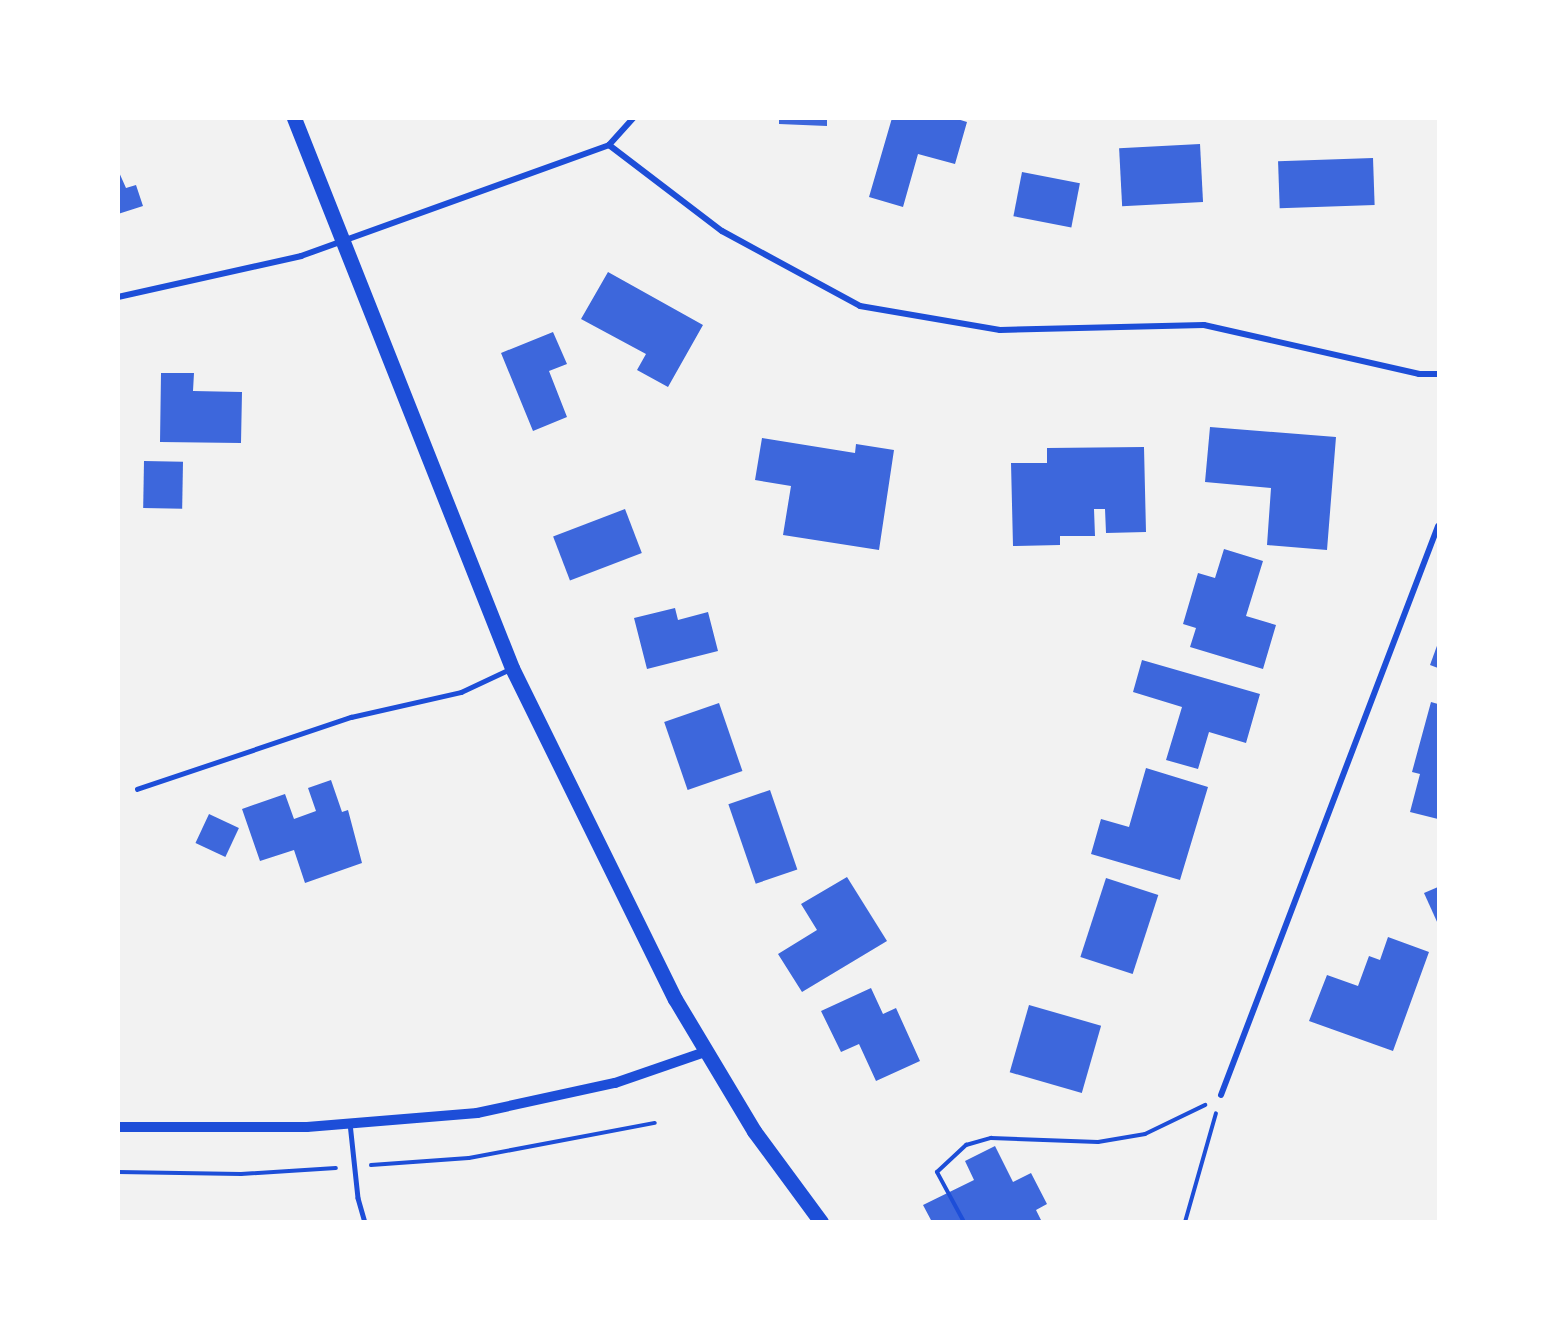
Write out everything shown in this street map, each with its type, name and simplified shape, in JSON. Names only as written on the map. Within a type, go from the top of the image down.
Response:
[{"type":"main road","points":[[294,118],[512,668],[656,963],[705,1052],[754,1131],[821,1221]]},
{"type":"street","points":[[118,297],[301,256],[342,243],[609,145],[633,118]]},
{"type":"street","points":[[609,145],[722,231],[860,306],[1000,330],[1204,325],[1419,374],[1438,374]]},
{"type":"street","points":[[1221,1095],[1438,526]]},
{"type":"street","points":[[118,1127],[350,1123],[477,1113],[615,1083],[705,1052]]},
{"type":"lane","points":[[137,789],[351,717],[461,692],[512,668]]},
{"type":"lane","points":[[350,1123],[365,1221]]},
{"type":"path","points":[[964,1221],[937,1172],[966,1145],[992,1138],[1098,1142],[1145,1134],[1185,1118],[1221,1095]]},
{"type":"path","points":[[1185,1221],[1221,1095]]},
{"type":"path","points":[[118,1172],[241,1174],[469,1158],[655,1123]]},
{"type":"building","points":[[779,118],[827,118],[827,126],[779,124]]},
{"type":"building","points":[[892,118],[954,118],[967,122],[955,164],[918,154],[903,207],[869,197]]},
{"type":"building","points":[[1200,144],[1203,202],[1122,206],[1119,148]]},
{"type":"building","points":[[1373,158],[1375,205],[1280,208],[1278,161]]},
{"type":"building","points":[[118,170],[126,188],[136,185],[143,206],[118,214]]},
{"type":"building","points":[[1022,172],[1080,183],[1071,227],[1013,216]]},
{"type":"building","points":[[608,272],[703,325],[668,387],[637,370],[646,354],[581,319]]},
{"type":"building","points":[[553,332],[567,364],[549,371],[567,417],[533,431],[501,353]]},
{"type":"building","points":[[161,373],[194,373],[193,391],[242,392],[241,443],[160,442]]},
{"type":"building","points":[[1210,427],[1336,437],[1327,550],[1267,545],[1271,488],[1205,482]]},
{"type":"building","points":[[762,438],[855,453],[856,444],[894,450],[879,550],[783,535],[791,486],[755,480]]},
{"type":"building","points":[[1144,447],[1146,532],[1106,533],[1105,509],[1094,509],[1095,536],[1060,536],[1060,545],[1013,546],[1011,463],[1047,463],[1047,448]]},
{"type":"building","points":[[144,461],[183,462],[182,509],[143,508]]},
{"type":"building","points":[[625,509],[642,553],[570,580],[553,537]]},
{"type":"building","points":[[1224,549],[1263,561],[1246,616],[1276,625],[1263,669],[1190,647],[1196,628],[1183,624],[1198,573],[1215,578]]},
{"type":"building","points":[[675,608],[678,620],[708,612],[718,651],[647,669],[634,618]]},
{"type":"building","points":[[1438,643],[1438,668],[1430,665]]},
{"type":"building","points":[[1142,660],[1260,694],[1246,743],[1209,732],[1198,769],[1166,760],[1182,707],[1133,692]]},
{"type":"building","points":[[1431,702],[1438,704],[1438,819],[1410,812],[1420,774],[1412,772]]},
{"type":"building","points":[[719,703],[742,771],[688,790],[664,722]]},
{"type":"building","points":[[1146,768],[1208,787],[1180,880],[1091,854],[1101,819],[1129,827]]},
{"type":"building","points":[[331,780],[342,812],[348,810],[362,863],[305,883],[294,850],[260,861],[242,809],[285,794],[294,819],[316,811],[308,788]]},
{"type":"building","points":[[770,790],[797,869],[756,884],[728,804]]},
{"type":"building","points":[[209,814],[239,828],[225,857],[195,843]]},
{"type":"building","points":[[847,877],[887,941],[802,992],[778,954],[817,930],[801,904]]},
{"type":"building","points":[[1106,878],[1158,895],[1133,974],[1080,957]]},
{"type":"building","points":[[1438,887],[1438,924],[1424,893]]},
{"type":"building","points":[[1388,937],[1429,952],[1393,1051],[1309,1021],[1327,975],[1358,986],[1369,956],[1380,960]]},
{"type":"building","points":[[871,988],[883,1014],[896,1008],[920,1061],[876,1081],[859,1044],[841,1052],[821,1011]]},
{"type":"building","points":[[1029,1005],[1101,1026],[1082,1093],[1010,1072]]},
{"type":"building","points":[[995,1146],[1013,1182],[1031,1173],[1047,1204],[1036,1210],[1042,1222],[932,1222],[923,1205],[974,1180],[965,1161]]}]
